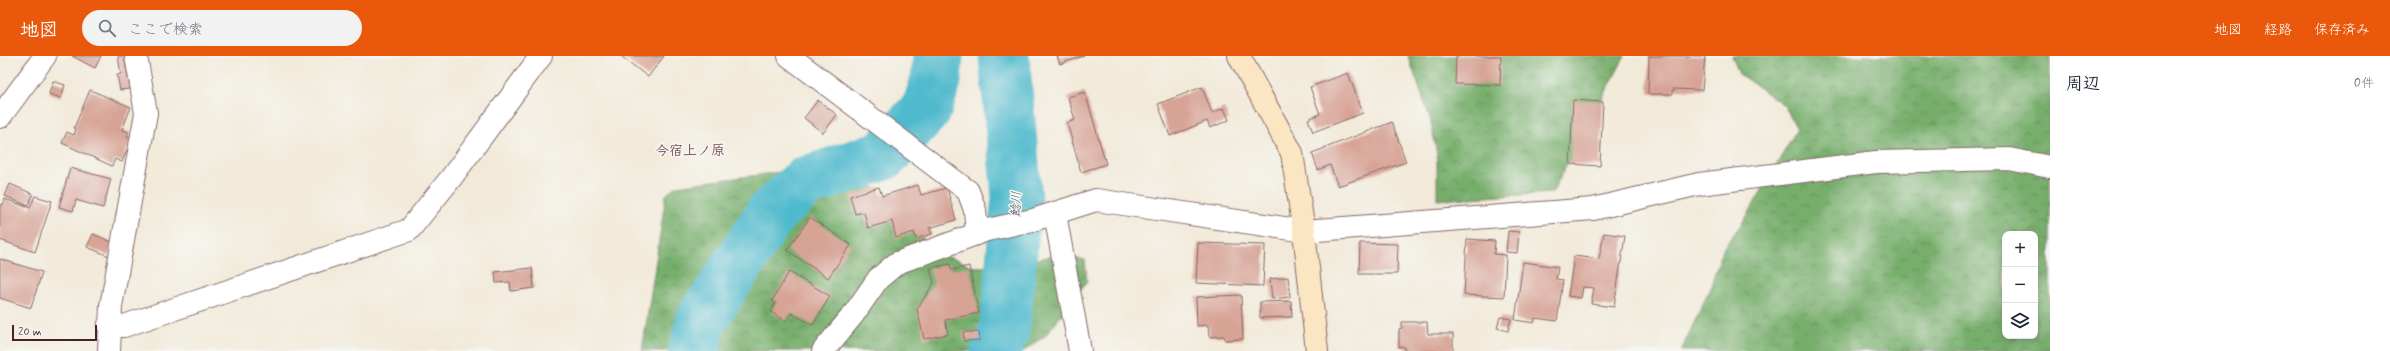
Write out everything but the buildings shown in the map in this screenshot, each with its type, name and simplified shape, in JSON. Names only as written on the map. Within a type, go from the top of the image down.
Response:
[{"type":"street","points":[[0,117],[45,56]]},
{"type":"street","points":[[109,351],[109,324],[146,113],[136,56]]},
{"type":"street","points":[[109,324],[124,326],[409,230],[451,178],[541,56]]},
{"type":"street","points":[[789,56],[968,191],[982,231]]},
{"type":"street","points":[[1238,56],[1292,153],[1304,230],[1317,351]]},
{"type":"street","points":[[823,351],[853,315],[878,279],[898,263],[982,231],[1033,220],[1096,200],[1304,230],[1593,209],[1699,184],[1876,162],[2009,159],[2050,167]]},
{"type":"street","points":[[1055,214],[1080,351]]},
{"type":"green space","points":[[1408,56],[1625,56],[1552,193],[1437,200],[1437,154],[1430,118]]},
{"type":"green space","points":[[1732,56],[2050,56],[2050,351],[1681,351],[1711,286],[1722,250],[1747,216],[1797,129],[1784,105],[1739,74]]},
{"type":"green space","points":[[832,165],[869,182],[937,253],[975,267],[1010,266],[1055,255],[1085,260],[1087,281],[1046,335],[1024,351],[642,351],[666,195],[676,186]]},
{"type":"waterway","points":[[694,351],[701,321],[772,212],[805,182],[884,155],[927,108],[936,80],[938,56]]},
{"type":"waterway","name":"鯰川","points":[[996,351],[1005,328],[1017,197],[1004,56]]},
{"type":"district","name":"今宿上ノ原","points":[[690,150]]}]
